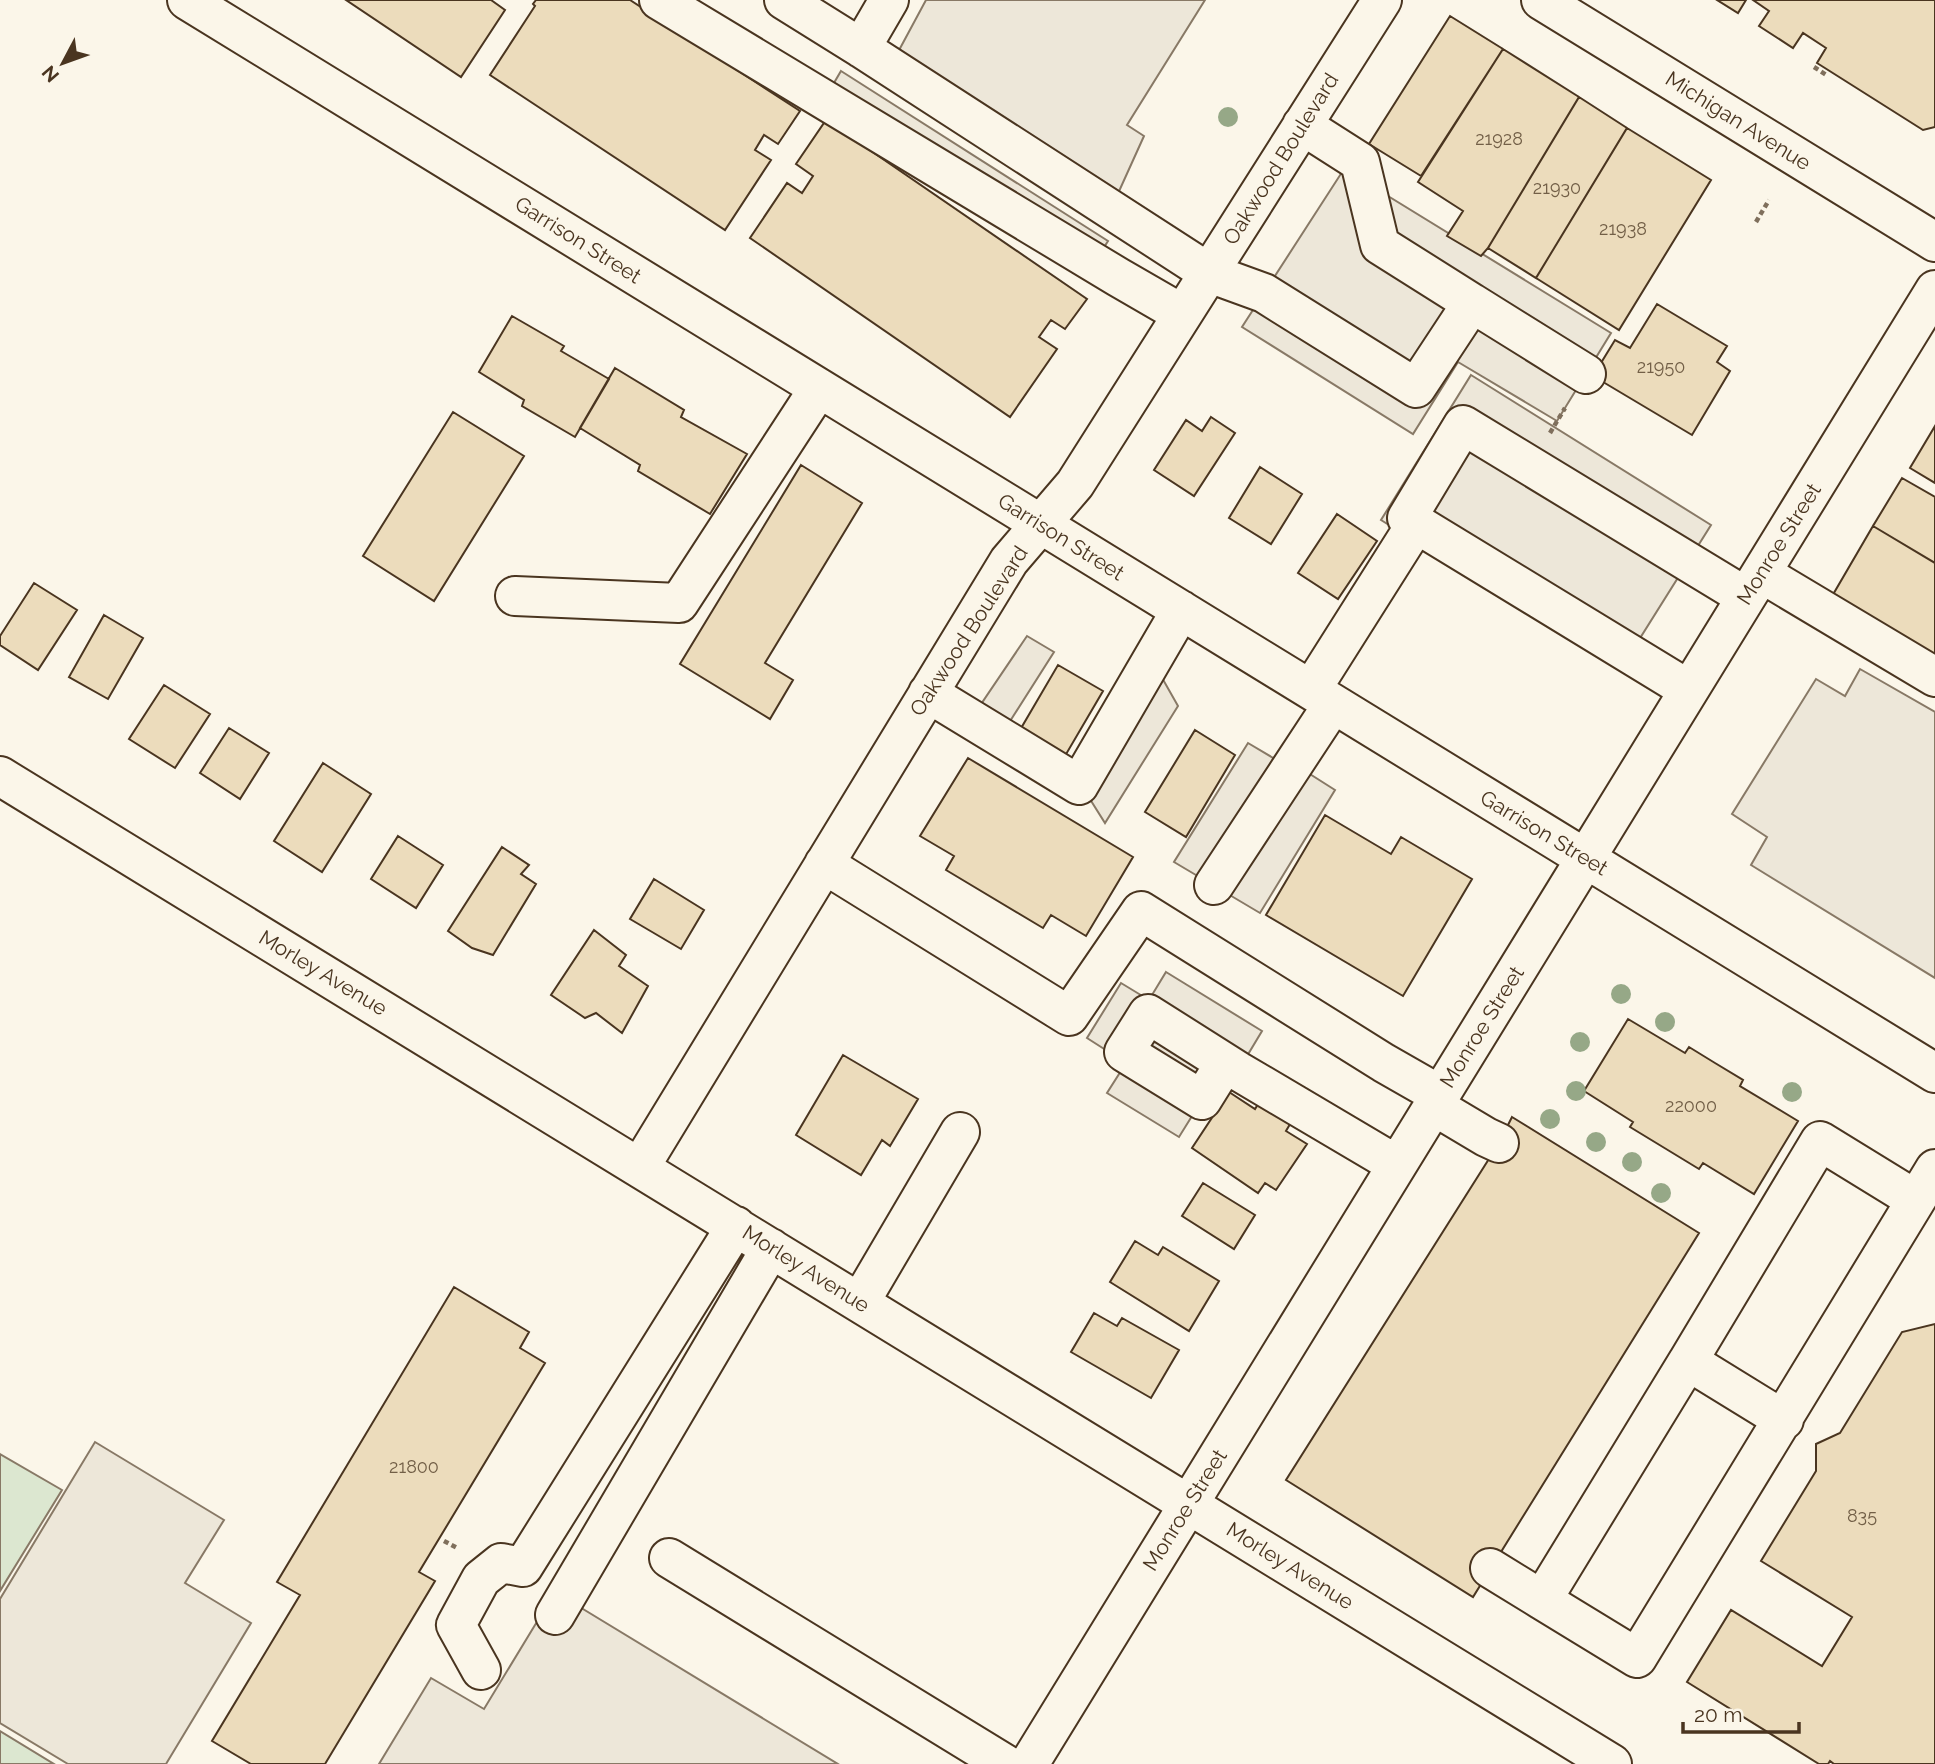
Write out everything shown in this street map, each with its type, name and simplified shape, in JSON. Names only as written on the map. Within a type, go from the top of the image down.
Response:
[{"type":"street","name":"Garrison Street","points":[[187,0],[1935,1073]]},
{"type":"street","points":[[659,0],[1182,314]]},
{"type":"street","points":[[784,0],[1209,273],[1264,293],[1416,388],[1472,303]]},
{"type":"street","points":[[861,48],[889,0]]},
{"type":"street","name":"Oakwood Boulevard","points":[[640,1167],[1009,561],[1075,484],[1382,0]]},
{"type":"street","name":"Michigan Avenue","points":[[1541,0],[1935,242]]},
{"type":"street","points":[[1302,125],[1360,162],[1380,245],[1472,303],[1577,389]]},
{"type":"street","name":"Monroe Street","points":[[1029,1764],[1935,290]]},
{"type":"street","points":[[515,596],[678,603],[819,388]]},
{"type":"street","points":[[1689,690],[1407,519],[1463,425],[1753,585],[1935,677]]},
{"type":"street","points":[[1214,886],[1322,697],[1416,524]]},
{"type":"street","points":[[929,693],[1079,785],[1181,610]]},
{"type":"street","name":"Morley Avenue","points":[[0,776],[1612,1764]]},
{"type":"street","points":[[824,864],[1069,1016],[1141,911],[1384,1063],[1486,1137],[1499,1143]]},
{"type":"street","points":[[1224,1063],[1397,1165]]},
{"type":"street","points":[[860,1303],[960,1132]]},
{"type":"street","points":[[1490,1568],[1542,1600],[1637,1658],[1926,1185],[1820,1141],[1542,1600]]},
{"type":"street","points":[[481,1670],[456,1625],[481,1579],[501,1563],[523,1567],[736,1226]]},
{"type":"street","points":[[555,1615],[771,1248]]},
{"type":"street","points":[[1688,1361],[1784,1420]]},
{"type":"street","points":[[669,1558],[1005,1764]]},
{"type":"path","points":[[1814,67],[1828,76]]},
{"type":"path","points":[[1756,222],[1769,200]]},
{"type":"path","points":[[1550,433],[1577,389]]},
{"type":"green space","points":[[0,1454],[62,1490],[0,1591]]},
{"type":"green space","points":[[0,1731],[54,1764],[0,1764]]},
{"type":"shaded area","points":[[926,0],[1205,0],[1127,125],[1144,136],[1111,209],[890,67]]},
{"type":"shaded area","points":[[841,71],[1108,241],[1094,263],[824,100]]},
{"type":"shaded area","points":[[1344,169],[1611,333],[1557,421],[1458,362],[1413,434],[1242,327]]},
{"type":"shaded area","points":[[1471,375],[1711,525],[1620,670],[1381,520]]},
{"type":"shaded area","points":[[1027,636],[1054,652],[1000,737],[971,719]]},
{"type":"shaded area","points":[[1860,669],[1935,712],[1935,978],[1751,865],[1767,837],[1732,814],[1816,679],[1845,696]]},
{"type":"shaded area","points":[[1161,676],[1178,706],[1105,823],[1088,796]]},
{"type":"shaded area","points":[[1248,743],[1290,768],[1294,764],[1335,790],[1260,913],[1174,862]]},
{"type":"shaded area","points":[[1166,972],[1262,1031],[1238,1071],[1202,1100],[1179,1137],[1107,1093],[1126,1063],[1087,1038],[1121,983],[1149,1000]]},
{"type":"shaded area","points":[[95,1442],[224,1520],[185,1583],[251,1623],[166,1764],[68,1764],[0,1723],[0,1599]]},
{"type":"shaded area","points":[[555,1592],[838,1764],[379,1764],[431,1678],[484,1709]]},
{"type":"building","points":[[346,0],[491,0],[505,10],[461,77]]},
{"type":"building","points":[[536,0],[630,0],[800,111],[778,144],[764,135],[755,150],[771,160],[725,230],[490,75],[535,6],[533,4]]},
{"type":"building","points":[[1717,0],[1746,0],[1738,13]]},
{"type":"building","points":[[1753,0],[1935,0],[1935,127],[1923,130],[1817,63],[1826,48],[1803,33],[1793,48],[1759,26],[1769,11]]},
{"type":"building","points":[[1450,16],[1503,49],[1421,176],[1369,144]]},
{"type":"building","points":[[1503,49],[1579,97],[1481,256],[1447,236],[1463,211],[1418,182]]},
{"type":"building","points":[[1579,97],[1627,128],[1536,278],[1488,248]]},
{"type":"building","points":[[826,120],[1087,299],[1065,329],[1051,320],[1039,337],[1057,349],[1010,417],[750,238],[787,183],[802,193],[813,176],[796,164]]},
{"type":"building","points":[[1627,128],[1711,180],[1619,330],[1536,278]]},
{"type":"building","points":[[1657,304],[1727,346],[1717,362],[1730,371],[1692,435],[1593,376],[1615,340],[1630,348]]},
{"type":"building","points":[[512,316],[564,346],[561,351],[609,379],[575,437],[522,406],[524,400],[479,372]]},
{"type":"building","points":[[615,368],[684,410],[681,417],[747,454],[710,514],[638,471],[640,465],[580,428]]},
{"type":"building","points":[[453,412],[524,456],[434,601],[363,556]]},
{"type":"building","points":[[1211,417],[1235,433],[1194,496],[1154,470],[1186,420],[1202,431]]},
{"type":"building","points":[[1935,426],[1935,483],[1910,468]]},
{"type":"building","points":[[801,465],[862,503],[765,663],[793,680],[770,719],[680,664]]},
{"type":"building","points":[[1260,467],[1302,494],[1271,544],[1229,518]]},
{"type":"building","points":[[1902,478],[1935,497],[1935,563],[1873,526]]},
{"type":"building","points":[[1337,514],[1377,541],[1338,599],[1298,573]]},
{"type":"building","points":[[1873,526],[1935,563],[1935,659],[1831,598]]},
{"type":"building","points":[[34,583],[77,610],[38,670],[0,645],[0,636]]},
{"type":"building","points":[[104,615],[143,638],[108,699],[69,677]]},
{"type":"building","points":[[1058,665],[1103,691],[1065,756],[1020,730]]},
{"type":"building","points":[[164,685],[210,714],[175,768],[129,739]]},
{"type":"building","points":[[229,728],[269,753],[240,799],[200,773]]},
{"type":"building","points":[[1195,730],[1235,755],[1186,837],[1145,812]]},
{"type":"building","points":[[968,758],[1133,857],[1086,936],[1051,915],[1043,928],[946,870],[954,856],[920,836]]},
{"type":"building","points":[[323,763],[371,794],[322,872],[274,841]]},
{"type":"building","points":[[1325,815],[1391,854],[1401,837],[1472,879],[1403,996],[1266,915]]},
{"type":"building","points":[[398,836],[443,865],[416,908],[371,879]]},
{"type":"building","points":[[502,847],[529,865],[521,874],[536,884],[493,955],[472,948],[448,931]]},
{"type":"building","points":[[654,879],[704,910],[681,949],[630,919]]},
{"type":"building","points":[[594,930],[626,955],[619,966],[648,986],[622,1033],[596,1013],[585,1018],[551,995]]},
{"type":"building","points":[[1628,1019],[1685,1053],[1689,1047],[1743,1080],[1740,1086],[1798,1121],[1754,1194],[1703,1163],[1699,1169],[1630,1127],[1633,1122],[1584,1091]]},
{"type":"building","points":[[843,1055],[918,1099],[890,1146],[882,1140],[861,1175],[796,1135]]},
{"type":"building","points":[[1229,1092],[1255,1109],[1262,1098],[1293,1119],[1286,1131],[1307,1144],[1276,1190],[1265,1183],[1258,1193],[1192,1148]]},
{"type":"building","points":[[1512,1117],[1699,1233],[1473,1597],[1286,1480],[1499,1143]]},
{"type":"building","points":[[1203,1183],[1255,1215],[1234,1249],[1182,1216]]},
{"type":"building","points":[[1135,1241],[1158,1255],[1163,1247],[1219,1281],[1189,1331],[1110,1282]]},
{"type":"building","points":[[454,1287],[529,1332],[520,1348],[545,1363],[419,1572],[435,1581],[325,1764],[251,1764],[212,1741],[300,1595],[277,1582]]},
{"type":"building","points":[[1094,1313],[1117,1326],[1122,1318],[1179,1350],[1151,1398],[1071,1352]]},
{"type":"building","points":[[1935,1324],[1935,1764],[1834,1764],[1830,1761],[1828,1764],[1819,1764],[1687,1682],[1731,1610],[1822,1666],[1852,1617],[1761,1561],[1816,1471],[1816,1444],[1840,1433],[1902,1332]]}]
